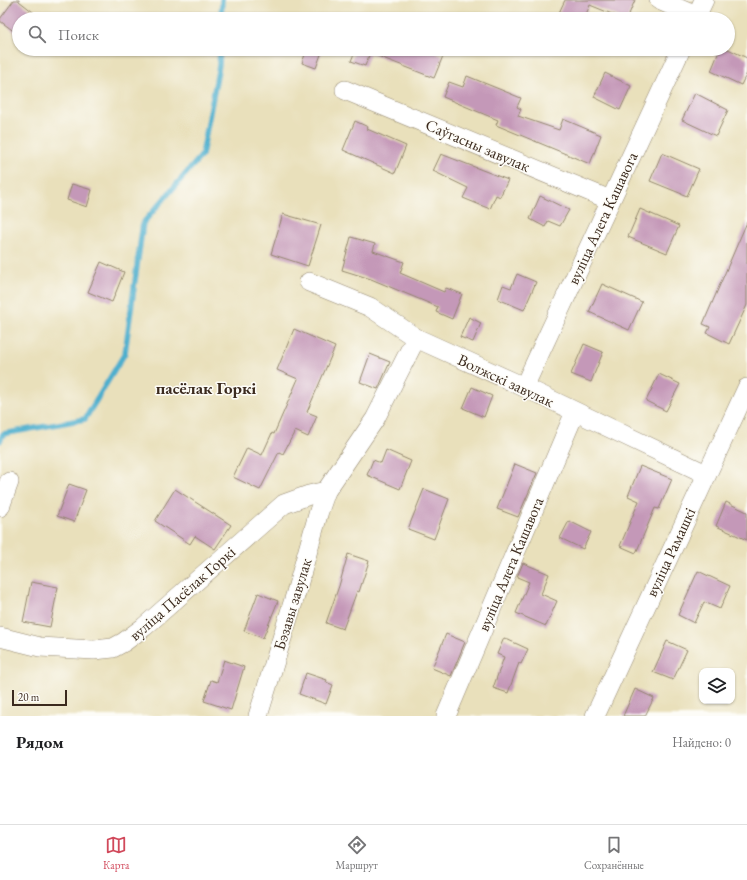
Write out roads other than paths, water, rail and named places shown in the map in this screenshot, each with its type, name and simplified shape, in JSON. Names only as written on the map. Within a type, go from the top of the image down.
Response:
[{"type":"street","points":[[659,0],[699,12]]},
{"type":"street","name":"вуліца Алега Кашавога","points":[[524,387],[678,56]]},
{"type":"street","name":"Саўгасны завулак","points":[[345,90],[610,200]]},
{"type":"street","name":"Волжскі завулак","points":[[309,282],[370,307],[416,338],[524,387],[706,474]]},
{"type":"street","name":"Бэзавы завулак","points":[[258,716],[326,491],[375,419],[416,338]]},
{"type":"street","name":"вуліца Рамашкі","points":[[595,716],[747,388]]},
{"type":"street","name":"вуліца Алега Кашавога","points":[[446,716],[575,412]]},
{"type":"street","points":[[0,507],[9,482]]},
{"type":"street","name":"вуліца Пасёлак Горкі","points":[[0,637],[40,647],[94,650],[113,648],[124,642],[144,627],[284,504],[309,495],[326,491]]},
{"type":"waterway","points":[[221,12],[222,0]]},
{"type":"waterway","points":[[0,441],[3,434],[85,419],[125,353],[143,223],[202,155],[220,56]]},
{"type":"district","name":"пасёлак Горкі","points":[[206,388]]}]
